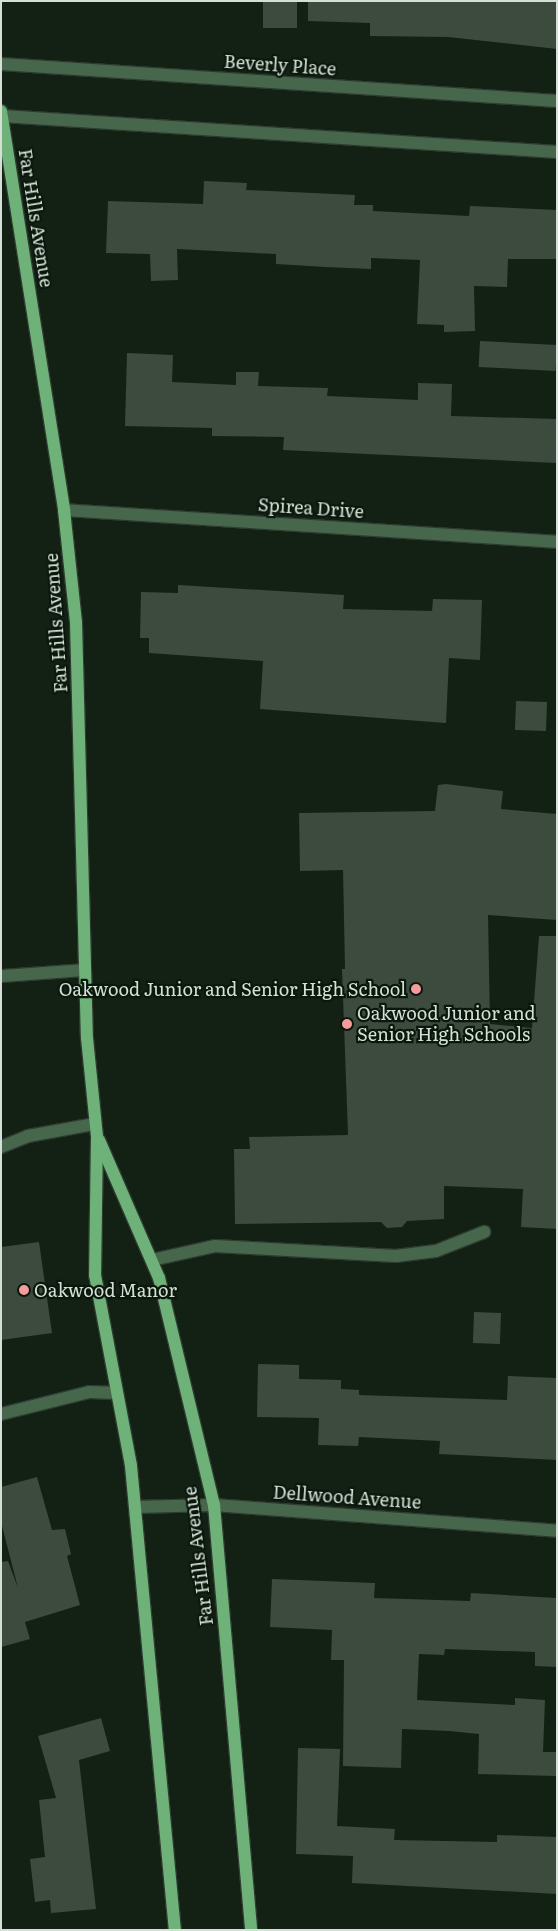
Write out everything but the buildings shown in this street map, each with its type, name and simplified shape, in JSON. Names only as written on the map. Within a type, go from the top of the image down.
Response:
[{"type":"main road","name":"Far Hills Avenue","points":[[2,114],[64,510],[76,626],[84,970],[96,1130],[95,1275],[117,1393],[134,1507],[175,1930]]},
{"type":"main road","name":"Far Hills Avenue","points":[[96,1130],[152,1260],[214,1505],[251,1930]]},
{"type":"street","name":"Beverly Place","points":[[1,64],[557,101]]},
{"type":"street","points":[[2,114],[557,152]]},
{"type":"street","name":"Spirea Drive","points":[[64,510],[557,542]]},
{"type":"street","points":[[1,976],[84,970]]},
{"type":"street","points":[[1,1147],[28,1136],[96,1130]]},
{"type":"street","points":[[152,1260],[215,1246],[396,1256],[436,1251],[484,1232]]},
{"type":"street","points":[[1,1414],[88,1392],[117,1393]]},
{"type":"street","name":"Dellwood Avenue","points":[[134,1507],[214,1505],[557,1531]]},
{"type":"place","name":"Oakwood Junior and Senior High School","points":[[416,989]]},
{"type":"place","name":"Oakwood Junior and Senior High Schools","points":[[347,1024]]},
{"type":"place","name":"Oakwood Manor","points":[[24,1290]]}]
